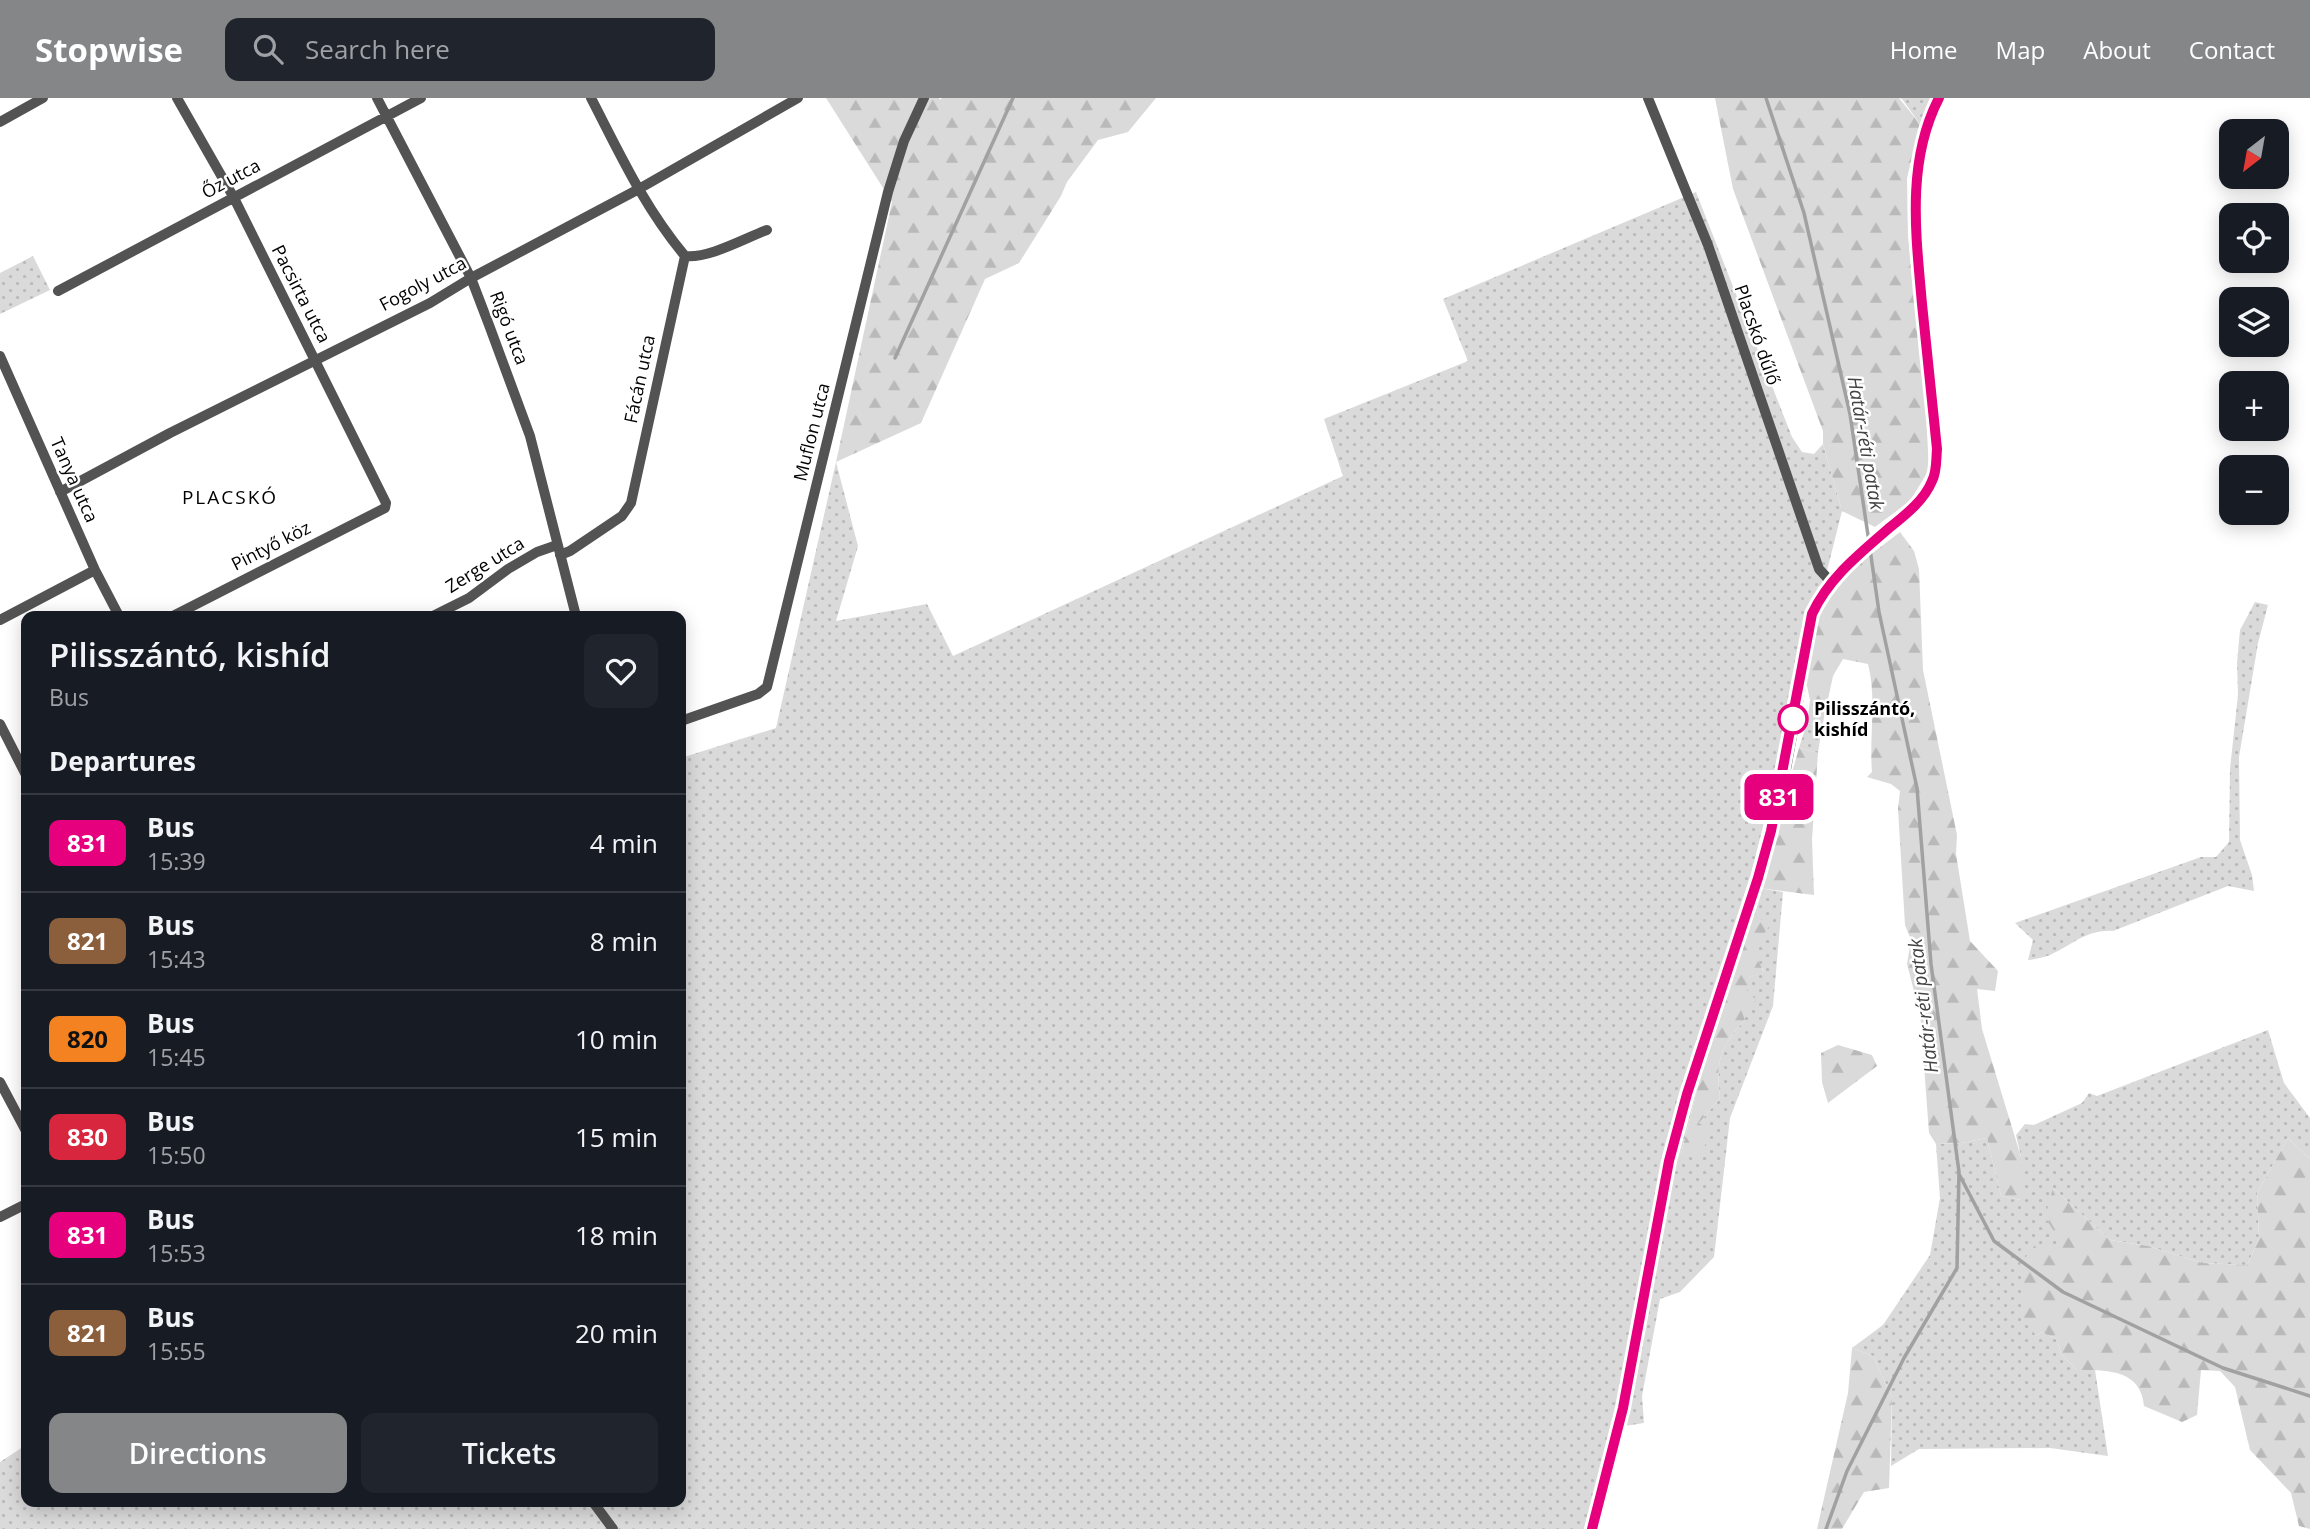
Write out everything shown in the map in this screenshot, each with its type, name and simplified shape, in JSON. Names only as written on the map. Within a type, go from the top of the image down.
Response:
[{"type":"street","points":[[0,122],[43,98]]},
{"type":"street","name":"Pacsirta utca","points":[[177,98],[234,198],[386,503],[385,508]]},
{"type":"street","name":"Rigó utca","points":[[377,98],[471,278],[530,436],[575,611]]},
{"type":"street","name":"Őz utca","points":[[58,291],[421,98]]},
{"type":"street","points":[[591,98],[637,190],[659,225],[685,256],[705,254],[767,230]]},
{"type":"street","name":"Fogoly utca","points":[[60,492],[170,433],[429,303],[637,190],[798,98]]},
{"type":"street","name":"Muflon utca","points":[[686,719],[758,694],[767,687],[888,191],[904,141],[924,98]]},
{"type":"street","name":"Placskó dűlő","points":[[1648,98],[1708,245],[1819,569],[1831,582]]},
{"type":"street","points":[[1592,1529],[1623,1408],[1674,1141],[1758,878],[1777,808],[1810,626],[1817,605],[1831,582],[1847,564],[1913,507],[1927,492],[1934,479],[1937,449],[1914,196],[1922,148],[1939,98]]},
{"type":"street","name":"Fácán utca","points":[[558,550],[570,551],[622,516],[631,503],[685,256]]},
{"type":"street","name":"Tanya utca","points":[[0,356],[95,570],[116,611]]},
{"type":"street","name":"Pintyő köz","points":[[183,611],[385,508]]},
{"type":"street","name":"Zerge utca","points":[[443,611],[469,598],[508,569],[537,552],[558,550]]},
{"type":"street","points":[[0,620],[95,570]]},
{"type":"street","points":[[0,723],[21,765]]},
{"type":"street","points":[[0,1082],[21,1122]]},
{"type":"street","points":[[0,1217],[21,1206]]},
{"type":"street","points":[[597,1507],[613,1529]]},
{"type":"green space","points":[[826,98],[1156,98],[1128,132],[1098,140],[1067,182],[1019,263],[985,279],[921,423],[836,462],[892,202]]},
{"type":"green space","points":[[1715,98],[1899,98],[1920,124],[1907,178],[1908,235],[1929,470],[1910,501],[1875,527],[1842,511],[1823,444],[1823,431],[1733,189]]},
{"type":"green space","points":[[1899,98],[1930,98],[1920,124],[1902,99]]},
{"type":"green space","points":[[1696,192],[1792,437],[1802,452],[1814,454],[1823,444],[1842,511],[1681,1154],[1712,1133],[1699,1123],[1720,1098],[1721,1056],[1745,1020],[1739,1007],[1749,977],[1764,971],[1752,950],[1753,914],[1759,888],[1783,892],[1773,1006],[1730,1118],[1714,1257],[1680,1292],[1660,1299],[1642,1396],[1644,1423],[1612,1428],[1587,1529],[0,1529],[0,1462],[21,1448],[21,1507],[686,1507],[686,756],[776,728],[836,462],[858,546],[836,621],[927,604],[953,656],[1343,476],[1324,419],[1468,361],[1443,299]]},
{"type":"green space","points":[[33,256],[50,290],[0,314],[0,273]]},
{"type":"green space","points":[[1900,532],[1914,551],[1919,569],[1923,670],[1957,835],[1956,854],[1970,941],[1998,971],[1995,991],[1977,989],[1982,1029],[2021,1157],[2021,1200],[2001,1196],[1987,1138],[1936,1144],[1929,1133],[1919,997],[1914,991],[1907,964],[1911,940],[1905,925],[1898,809],[1900,791],[1891,784],[1867,777],[1872,772],[1872,691],[1868,664],[1843,659],[1833,676],[1822,727],[1807,723],[1810,700],[1803,667],[1820,601],[1848,572]]},
{"type":"green space","points":[[2255,602],[2268,605],[2258,643],[2239,757],[2240,840],[2252,875],[2254,891],[2228,886],[2113,931],[2095,932],[2047,956],[2028,960],[2033,940],[2015,923],[2201,857],[2216,857],[2229,842],[2230,769],[2238,695],[2240,630]]},
{"type":"green space","points":[[1807,723],[1822,727],[1818,753],[1799,748]]},
{"type":"green space","points":[[1799,748],[1818,753],[1812,840],[1814,895],[1759,888]]},
{"type":"green space","points":[[1753,914],[1770,925],[1753,950],[1764,972],[1749,977],[1747,990],[1756,1000],[1752,1008],[1740,1007],[1745,1020],[1725,1047],[1719,1065],[1720,1098],[1699,1123],[1713,1132],[1699,1155],[1681,1154],[1712,1030]]},
{"type":"green space","points":[[2268,1030],[2284,1083],[2310,1118],[2310,1159],[2288,1138],[2257,1193],[2259,1239],[2247,1265],[2202,1263],[2148,1246],[2110,1240],[2053,1188],[2063,1245],[2026,1288],[2036,1336],[2041,1332],[2057,1339],[2061,1354],[2077,1370],[2095,1370],[2108,1456],[2050,1448],[1919,1449],[1891,1466],[1892,1397],[1873,1356],[1852,1348],[1883,1325],[1930,1255],[1940,1198],[1936,1144],[1987,1138],[2001,1196],[2021,1200],[2021,1157],[2016,1135],[2025,1124],[2034,1125],[2082,1103],[2089,1093],[2097,1096]]},
{"type":"green space","points":[[1838,1045],[1872,1055],[1877,1066],[1828,1103],[1822,1082],[1821,1053]]},
{"type":"green space","points":[[2288,1138],[2310,1159],[2310,1529],[2299,1526],[2291,1493],[2250,1450],[2235,1387],[2220,1371],[2201,1370],[2197,1415],[2182,1422],[2144,1406],[2141,1394],[2129,1378],[2099,1370],[2077,1370],[2061,1354],[2057,1339],[2041,1332],[2036,1336],[2020,1311],[2026,1288],[2018,1267],[2035,1245],[2062,1244],[2045,1217],[2053,1188],[2110,1240],[2148,1246],[2202,1263],[2247,1265],[2259,1239],[2257,1193]]},
{"type":"green space","points":[[1852,1348],[1873,1356],[1892,1397],[1889,1488],[1864,1492],[1842,1529],[1817,1529],[1848,1393]]},
{"type":"waterway","points":[[895,358],[1013,98]]},
{"type":"waterway","name":"Határ-réti patak","points":[[1766,98],[1804,213],[1850,414],[1869,542]]},
{"type":"waterway","name":"Határ-réti patak","points":[[1826,1529],[1847,1471],[1904,1358],[1957,1268],[1959,1172],[1931,964],[1917,788],[1879,612],[1870,549]]},
{"type":"waterway","points":[[1959,1174],[1994,1241],[2063,1292],[2223,1368],[2310,1396]]},
{"type":"bus line","name":"831","points":[[1592,1529],[1623,1408],[1676,1131],[1771,831],[1812,614],[1822,594],[1847,564],[1913,507],[1927,492],[1934,479],[1937,449],[1914,196],[1922,148],[1939,98]]},
{"type":"place","name":"Pilisszántó, kishíd","points":[[1793,719]]},
{"type":"district","name":"PLACSKÓ","points":[[230,497]]}]
